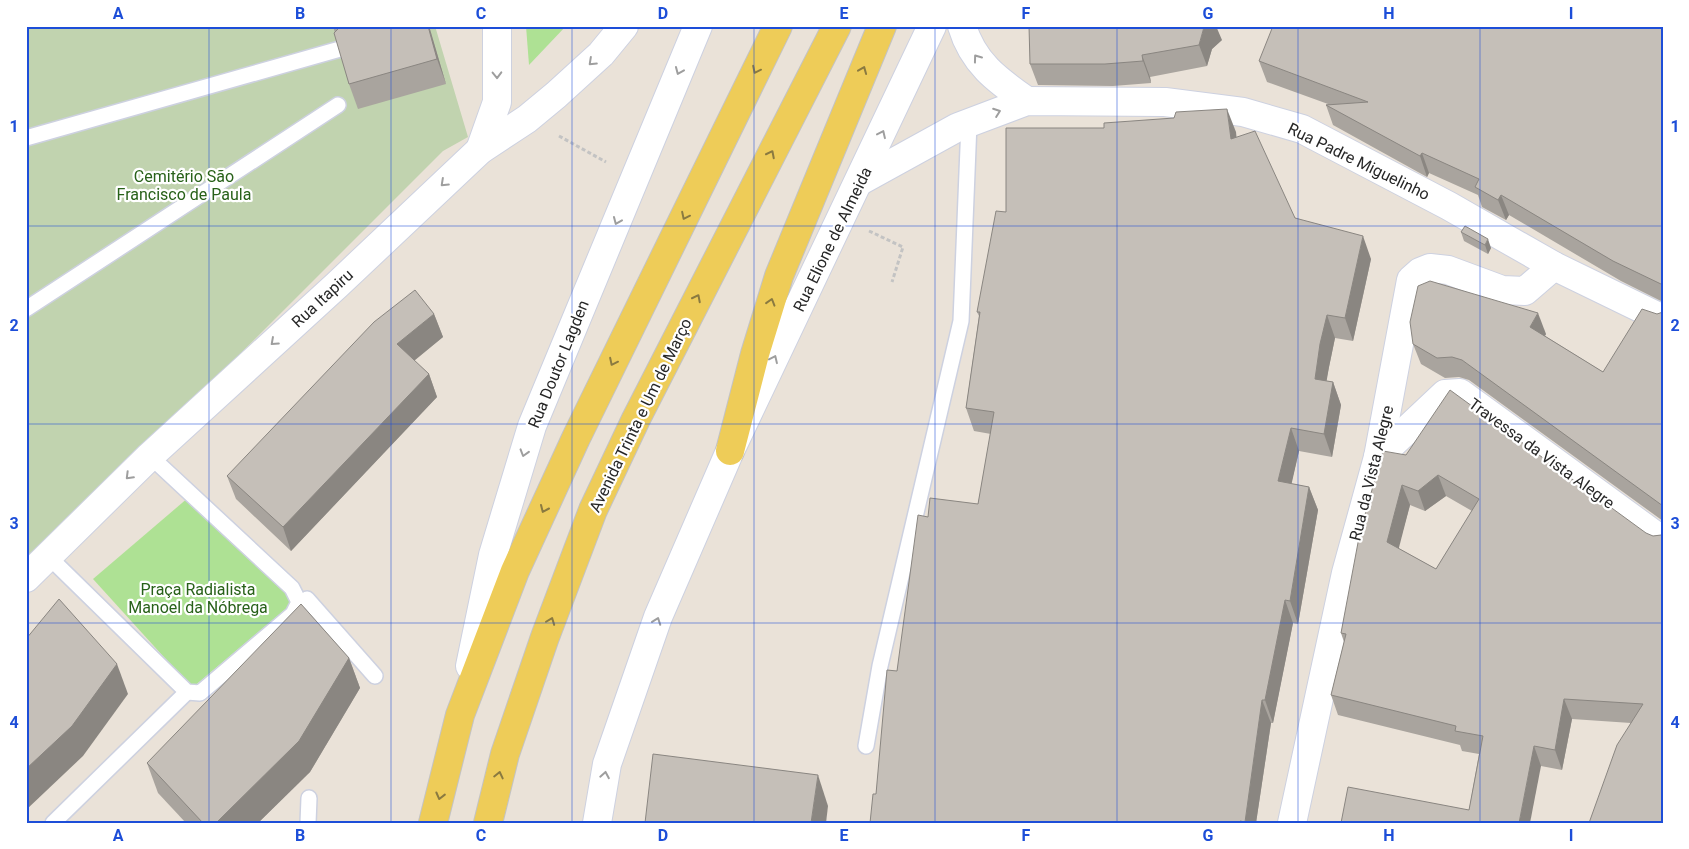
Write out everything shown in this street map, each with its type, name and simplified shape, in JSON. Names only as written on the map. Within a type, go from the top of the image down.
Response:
[{"type":"main road","points":[[433,823],[460,715],[515,571],[572,447],[778,26]]},
{"type":"main road","name":"Avenida Trinta e Um de Março","points":[[488,823],[508,745],[593,510],[636,418],[836,26]]},
{"type":"main road","points":[[730,451],[755,354],[779,276],[882,26]]},
{"type":"street","points":[[480,150],[497,102],[497,26]]},
{"type":"street","name":"Rua Itapiru","points":[[26,578],[150,456],[337,285],[480,150],[527,119],[601,54],[624,26]]},
{"type":"street","name":"Rua Doutor Lagden","points":[[460,715],[493,555],[532,426],[698,26]]},
{"type":"street","name":"Rua Elione de Almeida","points":[[730,451],[841,217],[860,181],[932,26]]},
{"type":"street","points":[[962,26],[974,55],[988,72],[1027,101]]},
{"type":"street","name":"Rua Padre Miguelinho","points":[[860,181],[925,144],[970,123],[1027,101],[1165,102],[1243,112],[1302,129],[1449,206],[1554,266],[1663,319]]},
{"type":"street","name":"Rua da Vista Alegre","points":[[1292,823],[1346,573],[1378,458],[1411,280],[1420,272],[1430,268],[1448,270],[1502,290],[1525,291],[1554,266]]},
{"type":"street","name":"Travessa da Vista Alegre","points":[[1378,458],[1445,394],[1460,393],[1663,541]]},
{"type":"street","points":[[596,823],[607,764],[658,617],[730,451]]},
{"type":"lane","points":[[26,138],[340,49]]},
{"type":"lane","points":[[26,308],[338,105]]},
{"type":"lane","points":[[866,746],[880,666],[960,321],[970,123]]},
{"type":"lane","points":[[53,823],[187,692],[200,692],[294,614],[299,602],[292,588],[150,456]]},
{"type":"lane","points":[[49,557],[187,692]]},
{"type":"lane","points":[[308,599],[375,676]]},
{"type":"lane","points":[[308,798],[308,823]]},
{"type":"path","points":[[527,119],[613,166]]},
{"type":"path","points":[[841,217],[903,247],[892,282]]},
{"type":"green space","name":"Cemitério São Francisco de Paula","points":[[26,26],[435,26],[468,137],[443,151],[120,474],[26,559]]},
{"type":"green space","points":[[526,26],[566,26],[529,65]]},
{"type":"green space","name":"Praça Radialista Manoel da Nóbrega","points":[[189,497],[294,602],[192,688],[93,579]]},
{"type":"building","points":[[340,26],[428,26],[437,59],[349,84],[334,33]]},
{"type":"building","points":[[1029,26],[1205,26],[1199,45],[1142,55],[1143,61],[1105,64],[1030,64]]},
{"type":"building","points":[[1273,26],[1663,26],[1663,285],[1613,261],[1501,195],[1498,200],[1475,187],[1479,179],[1422,153],[1420,156],[1326,105],[1368,102],[1259,61]]},
{"type":"building","points":[[1227,109],[1231,139],[1255,131],[1295,218],[1363,236],[1345,318],[1327,315],[1320,344],[1315,379],[1333,382],[1324,434],[1291,428],[1278,481],[1309,487],[1290,601],[1285,600],[1265,700],[1262,700],[1245,822],[870,823],[873,794],[876,794],[887,670],[897,671],[918,515],[928,517],[930,498],[978,504],[994,412],[966,408],[980,312],[977,312],[996,211],[1006,212],[1006,128],[1104,128],[1104,123],[1174,118],[1176,112]]},
{"type":"building","points":[[1465,226],[1488,239],[1485,245],[1461,232]]},
{"type":"building","points":[[1430,281],[1538,313],[1530,327],[1603,372],[1642,309],[1657,314],[1663,312],[1663,506],[1462,360],[1452,357],[1437,358],[1413,344],[1410,322],[1418,286]]},
{"type":"building","points":[[415,290],[434,314],[397,344],[429,374],[283,527],[227,476],[374,322]]},
{"type":"building","points":[[1450,390],[1646,533],[1653,536],[1663,534],[1663,823],[1589,823],[1617,745],[1643,704],[1564,699],[1555,750],[1534,746],[1519,823],[1341,823],[1348,787],[1469,810],[1483,736],[1455,731],[1456,726],[1331,695],[1346,634],[1341,633],[1360,532],[1383,451],[1406,455]],"holes":[[[1438,475],[1479,499],[1436,569],[1387,542],[1402,485],[1418,491]]]},
{"type":"building","points":[[59,599],[117,664],[72,726],[26,769],[26,639]]},
{"type":"building","points":[[301,604],[349,658],[299,741],[216,823],[203,823],[147,763]]},
{"type":"building","points":[[653,754],[818,775],[811,823],[645,823]]}]
